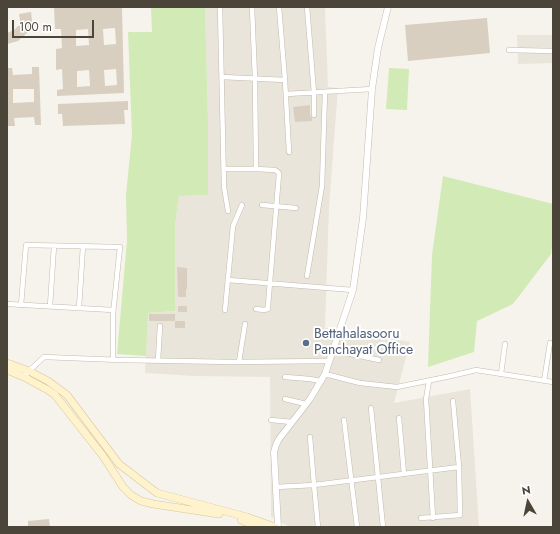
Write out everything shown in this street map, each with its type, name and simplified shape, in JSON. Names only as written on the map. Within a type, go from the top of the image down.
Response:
[{"type":"main road","points":[[7,363],[27,374],[55,395],[103,456],[123,487],[136,498],[152,504],[227,515],[259,527]]},
{"type":"main road","points":[[7,370],[27,374],[48,381],[67,395],[119,464],[157,493],[247,517],[275,527]]},
{"type":"street","points":[[220,7],[224,187],[228,211]]},
{"type":"street","points":[[252,7],[255,79],[256,169]]},
{"type":"street","points":[[279,7],[289,152]]},
{"type":"street","points":[[307,7],[314,93],[314,115]]},
{"type":"street","points":[[278,527],[274,452],[276,445],[306,404],[325,374],[353,290],[363,218],[372,89],[378,48],[388,7]]},
{"type":"street","points":[[509,50],[553,51]]},
{"type":"street","points":[[222,77],[285,80]]},
{"type":"street","points":[[286,94],[372,89]]},
{"type":"street","points":[[308,276],[322,186],[325,92]]},
{"type":"street","points":[[224,169],[275,170],[279,174],[268,309],[256,309]]},
{"type":"street","points":[[262,204],[296,208]]},
{"type":"street","points":[[225,310],[233,226],[242,205]]},
{"type":"street","points":[[21,305],[26,245],[120,247],[113,310],[112,360]]},
{"type":"street","points":[[50,306],[54,246]]},
{"type":"street","points":[[79,308],[83,246]]},
{"type":"street","points":[[228,280],[353,290]]},
{"type":"street","points":[[7,304],[113,310]]},
{"type":"street","points":[[239,362],[245,324]]},
{"type":"street","points":[[158,360],[160,326]]},
{"type":"street","points":[[544,381],[550,343]]},
{"type":"street","points":[[501,374],[505,344]]},
{"type":"street","points":[[332,350],[379,360]]},
{"type":"street","points":[[27,374],[44,357],[112,360],[239,362],[329,361]]},
{"type":"street","points":[[325,374],[360,384],[397,387],[476,370],[553,382]]},
{"type":"street","points":[[284,378],[320,381]]},
{"type":"street","points":[[429,381],[426,399],[433,518]]},
{"type":"street","points":[[284,399],[306,404]]},
{"type":"street","points":[[421,518],[460,515],[459,467],[453,401]]},
{"type":"street","points":[[371,408],[383,527]]},
{"type":"street","points":[[399,418],[404,474]]},
{"type":"street","points":[[271,420],[292,422]]},
{"type":"street","points":[[344,420],[357,527]]},
{"type":"street","points":[[310,437],[318,527]]},
{"type":"street","points":[[276,487],[314,485],[459,467]]},
{"type":"shaded area","points":[[205,7],[325,7],[328,87],[338,88],[329,207],[325,328],[410,342],[394,403],[470,389],[479,527],[290,527],[271,517],[270,377],[194,376],[145,373],[148,313],[174,311],[175,226],[179,196],[208,195]]},
{"type":"shaded area","points":[[517,35],[553,35],[553,63],[518,64]]},
{"type":"green space","points":[[151,7],[205,7],[208,195],[179,196],[175,226],[175,311],[148,313],[146,356],[117,354],[127,241],[126,195],[132,135],[128,32],[152,32]]},
{"type":"green space","points":[[389,68],[409,69],[407,110],[386,109]]},
{"type":"green space","points":[[443,176],[553,204],[553,239],[551,254],[513,304],[477,321],[474,352],[428,367],[432,255]]},
{"type":"building","points":[[54,7],[122,7],[124,93],[57,96],[57,90],[63,89],[62,69],[56,70],[56,49],[62,48],[61,29],[55,29]],"holes":[[[115,28],[116,44],[104,45],[103,29]],[[88,29],[89,45],[76,46],[76,30]],[[116,69],[117,85],[105,86],[104,70]],[[89,70],[90,86],[77,87],[77,71]]]},
{"type":"building","points":[[31,12],[32,20],[28,32],[18,41],[7,44],[7,33],[14,30],[18,26],[20,20],[19,14]]},
{"type":"building","points":[[487,18],[490,53],[408,61],[405,25]]},
{"type":"building","points":[[32,67],[39,67],[41,125],[35,125],[34,117],[14,118],[15,126],[8,126],[7,68],[12,68],[13,75],[32,74]],"holes":[[[13,89],[34,89],[34,102],[13,103]]]},
{"type":"building","points":[[128,101],[128,110],[124,110],[125,124],[63,126],[62,114],[58,114],[58,104]]},
{"type":"building","points":[[310,105],[310,115],[312,121],[295,122],[293,107]]},
{"type":"building","points":[[177,267],[187,268],[186,297],[178,297]]},
{"type":"building","points":[[178,306],[187,306],[187,312],[178,312]]},
{"type":"building","points":[[149,314],[175,314],[175,321],[149,321]]},
{"type":"building","points":[[175,321],[185,321],[185,328],[175,328]]},
{"type":"building","points":[[49,519],[50,527],[28,527],[28,521]]},
{"type":"place","name":"Bettahalasooru Panchayat Office","points":[[306,343]]}]
